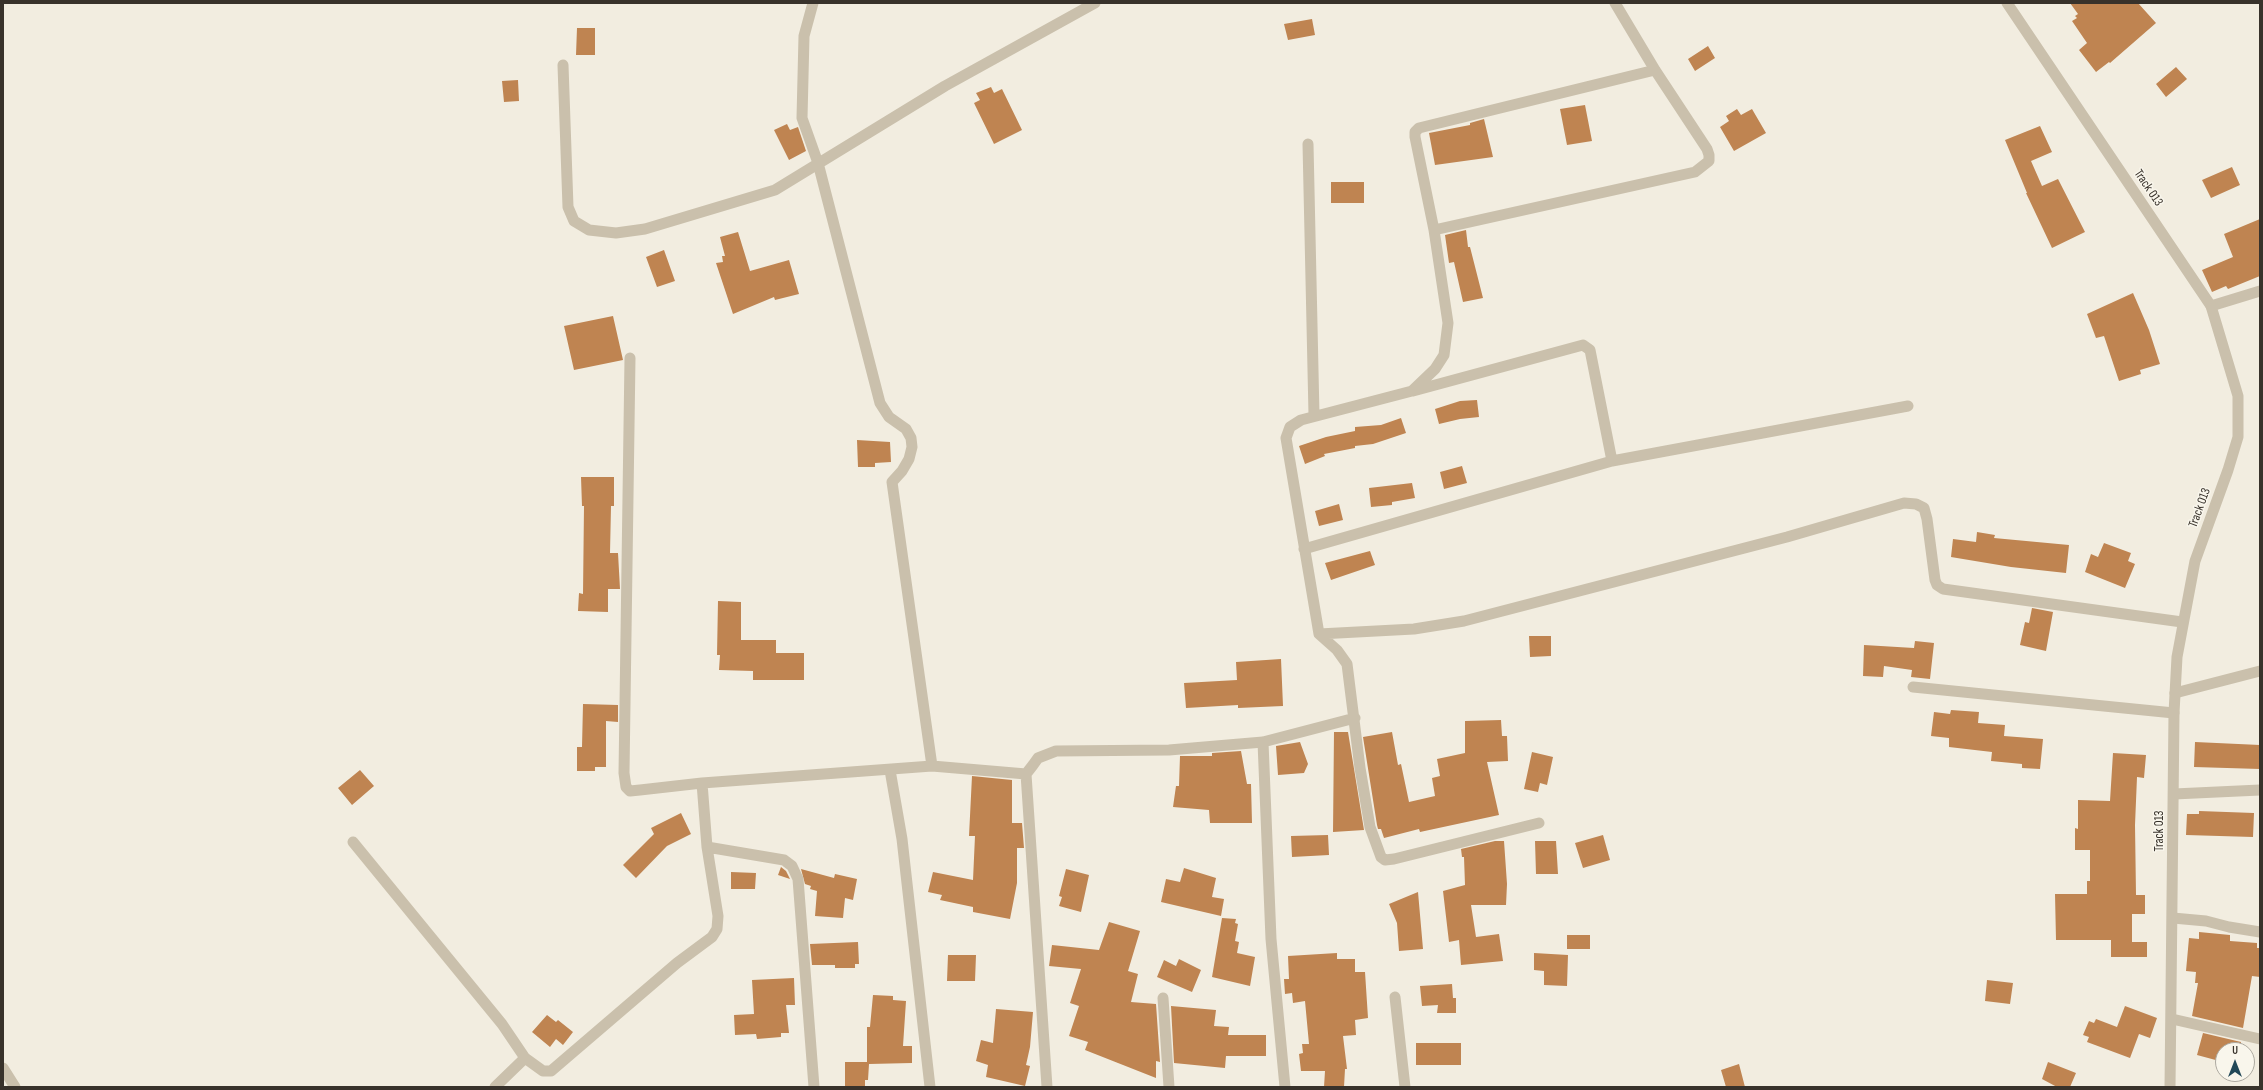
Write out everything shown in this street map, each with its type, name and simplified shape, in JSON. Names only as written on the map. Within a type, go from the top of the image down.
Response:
[{"type":"street","points":[[813,3],[804,36],[801,108],[803,124],[818,163],[880,404],[889,417],[906,429],[911,438],[912,447],[909,459],[902,471],[892,482],[932,766]]},
{"type":"street","points":[[563,65],[568,207],[574,222],[589,230],[616,233],[645,229],[775,190],[945,86],[1095,3]]},
{"type":"street","points":[[1434,230],[1695,172],[1704,167],[1709,161],[1710,156],[1707,149],[1655,70],[1615,3]]},
{"type":"street","name":"Track 013","points":[[2008,3],[2211,306],[2238,396],[2238,437],[2228,470],[2195,561],[2182,622],[2175,693],[2170,1087]]},
{"type":"street","points":[[1412,391],[1435,369],[1444,355],[1447,341],[1448,323],[1434,230],[1415,132],[1419,128],[1655,70]]},
{"type":"street","points":[[1308,144],[1314,415]]},
{"type":"street","points":[[2211,306],[2260,291]]},
{"type":"street","points":[[1539,823],[1422,853],[1385,860],[1380,857],[1370,827],[1360,768],[1355,718],[1347,664],[1337,650],[1319,634],[1286,438],[1290,427],[1294,423],[1314,415],[1412,391],[1583,345],[1590,350],[1612,461]]},
{"type":"street","points":[[630,358],[624,783],[630,791],[823,772],[890,770],[932,766],[1026,774]]},
{"type":"street","points":[[1304,549],[1612,461],[1908,406]]},
{"type":"street","points":[[1319,634],[1414,629],[1464,621],[1787,537],[1904,503],[1916,504],[1924,508],[1935,580],[1943,589],[2182,622]]},
{"type":"street","points":[[2175,693],[2260,671]]},
{"type":"street","points":[[1913,687],[2174,713]]},
{"type":"street","points":[[1047,1087],[1026,774],[1038,758],[1056,751],[1169,750],[1263,742],[1355,718]]},
{"type":"street","points":[[1263,742],[1271,940],[1285,1087]]},
{"type":"street","points":[[890,770],[902,839],[930,1087]]},
{"type":"street","points":[[353,842],[502,1024],[525,1058],[543,1071],[551,1071],[561,1065],[677,964],[712,936],[717,929],[718,916],[707,847],[702,783]]},
{"type":"street","points":[[2174,794],[2260,790]]},
{"type":"street","points":[[707,847],[784,860],[792,866],[798,878],[800,924],[814,1087]]},
{"type":"street","points":[[2173,918],[2206,921],[2229,927],[2260,932]]},
{"type":"street","points":[[1395,997],[1405,1087]]},
{"type":"street","points":[[1163,998],[1169,1087]]},
{"type":"street","points":[[2172,1019],[2260,1039]]},
{"type":"street","points":[[495,1087],[525,1058]]},
{"type":"street","points":[[3,1068],[15,1087]]},
{"type":"building","points":[[2070,3],[2138,3],[2156,23],[2110,63],[2109,62],[2096,72],[2079,50],[2087,43],[2072,21],[2077,18],[2075,16],[2078,14]]},
{"type":"building","points":[[1312,19],[1315,35],[1288,40],[1284,24]]},
{"type":"building","points":[[577,28],[595,28],[595,55],[576,55]]},
{"type":"building","points":[[1708,46],[1715,58],[1695,71],[1688,59]]},
{"type":"building","points":[[2176,67],[2187,79],[2166,97],[2156,84]]},
{"type":"building","points":[[518,80],[519,101],[504,102],[502,81]]},
{"type":"building","points":[[991,87],[994,93],[1002,89],[1022,130],[994,144],[974,103],[980,100],[976,93]]},
{"type":"building","points":[[1585,105],[1592,141],[1567,145],[1560,109]]},
{"type":"building","points":[[1737,109],[1741,115],[1752,109],[1766,133],[1734,151],[1720,127],[1729,121],[1726,116]]},
{"type":"building","points":[[1484,119],[1493,157],[1435,165],[1429,133],[1470,125],[1470,123]]},
{"type":"building","points":[[787,124],[790,130],[798,127],[806,151],[789,160],[774,130]]},
{"type":"building","points":[[2040,126],[2052,152],[2031,161],[2042,186],[2058,179],[2085,232],[2052,248],[2026,193],[2005,140]]},
{"type":"building","points":[[2232,167],[2240,185],[2211,198],[2202,180]]},
{"type":"building","points":[[1331,182],[1364,182],[1364,203],[1331,203]]},
{"type":"building","points":[[2260,219],[2260,276],[2228,289],[2226,286],[2212,292],[2202,270],[2233,257],[2224,234]]},
{"type":"building","points":[[1466,230],[1468,247],[1470,247],[1483,298],[1463,302],[1454,262],[1449,263],[1445,235]]},
{"type":"building","points":[[738,232],[750,271],[789,260],[799,294],[775,300],[774,297],[733,314],[716,263],[723,262],[722,256],[725,256],[720,237]]},
{"type":"building","points":[[664,250],[675,281],[657,287],[646,257]]},
{"type":"building","points":[[2133,293],[2149,330],[2160,364],[2140,370],[2141,374],[2119,381],[2104,336],[2096,338],[2087,314]]},
{"type":"building","points":[[613,316],[623,360],[574,370],[564,326]]},
{"type":"building","points":[[1477,400],[1479,417],[1460,419],[1439,424],[1435,409],[1460,401]]},
{"type":"building","points":[[1401,418],[1406,433],[1373,444],[1355,446],[1355,448],[1324,454],[1325,456],[1305,464],[1299,446],[1326,437],[1355,431],[1355,427],[1381,425]]},
{"type":"building","points":[[857,440],[890,442],[891,462],[875,463],[875,467],[858,467]]},
{"type":"building","points":[[1462,466],[1467,483],[1444,489],[1440,472]]},
{"type":"building","points":[[581,477],[614,477],[614,506],[611,506],[610,553],[618,553],[620,589],[608,589],[608,612],[578,611],[579,593],[583,594],[584,506],[582,506]]},
{"type":"building","points":[[1412,483],[1415,498],[1392,502],[1392,505],[1371,507],[1369,488]]},
{"type":"building","points":[[1339,504],[1343,520],[1319,526],[1315,511]]},
{"type":"building","points":[[1977,532],[1995,535],[1994,538],[2069,545],[2066,573],[2011,567],[1951,557],[1953,539],[1976,542]]},
{"type":"building","points":[[2104,543],[2131,553],[2128,561],[2135,564],[2125,588],[2085,572],[2091,554],[2098,557]]},
{"type":"building","points":[[1370,551],[1375,565],[1331,580],[1325,563]]},
{"type":"building","points":[[718,601],[741,602],[741,640],[776,640],[776,653],[804,653],[804,680],[753,680],[753,671],[719,670],[720,655],[717,655]]},
{"type":"building","points":[[2032,608],[2053,612],[2046,651],[2020,645],[2025,622],[2029,623]]},
{"type":"building","points":[[1529,636],[1551,636],[1551,656],[1530,657]]},
{"type":"building","points":[[1915,641],[1934,643],[1930,679],[1911,677],[1912,670],[1884,666],[1883,677],[1863,676],[1864,645],[1914,648]]},
{"type":"building","points":[[1281,659],[1283,706],[1238,708],[1238,705],[1186,708],[1184,683],[1237,680],[1236,662]]},
{"type":"building","points":[[583,704],[618,705],[618,722],[606,721],[606,767],[595,767],[595,771],[577,771],[577,747],[582,747]]},
{"type":"building","points":[[1951,710],[1979,712],[1978,723],[2005,725],[2004,736],[2043,739],[2040,769],[2022,768],[2022,764],[1991,761],[1992,752],[1949,747],[1949,738],[1931,736],[1934,712],[1950,714]]},
{"type":"building","points":[[1501,720],[1502,736],[1507,736],[1508,761],[1487,762],[1499,815],[1420,832],[1419,829],[1384,838],[1381,829],[1378,829],[1377,825],[1363,737],[1392,732],[1398,765],[1401,764],[1409,802],[1435,796],[1432,778],[1440,776],[1437,759],[1465,753],[1465,721]]},
{"type":"building","points":[[1334,732],[1348,732],[1364,830],[1333,832]]},
{"type":"building","points":[[1300,742],[1308,764],[1304,773],[1278,775],[1276,746]]},
{"type":"building","points":[[2195,742],[2260,745],[2260,769],[2194,767]]},
{"type":"building","points":[[1241,751],[1247,784],[1251,784],[1252,823],[1210,823],[1209,810],[1173,807],[1176,786],[1179,786],[1180,756],[1212,756],[1212,753]]},
{"type":"building","points":[[1532,752],[1553,757],[1547,785],[1540,783],[1538,792],[1524,789]]},
{"type":"building","points":[[2113,753],[2146,755],[2144,778],[2137,777],[2135,825],[2136,895],[2145,895],[2145,914],[2132,914],[2132,942],[2147,942],[2147,957],[2111,957],[2111,940],[2056,940],[2055,894],[2087,894],[2087,881],[2090,881],[2090,850],[2075,850],[2075,828],[2078,829],[2078,800],[2110,801]]},
{"type":"building","points":[[360,770],[374,786],[352,805],[338,788]]},
{"type":"building","points":[[972,776],[1012,780],[1012,823],[1022,823],[1024,848],[1017,848],[1017,883],[1010,919],[973,912],[973,907],[940,900],[942,895],[928,892],[933,872],[973,880],[975,836],[969,836]]},
{"type":"building","points":[[2199,811],[2254,813],[2253,837],[2186,835],[2187,814],[2199,814]]},
{"type":"building","points":[[681,813],[691,834],[667,846],[636,878],[623,865],[654,834],[651,828]]},
{"type":"building","points":[[1328,835],[1329,855],[1292,857],[1291,836]]},
{"type":"building","points":[[1603,835],[1610,860],[1583,868],[1575,843]]},
{"type":"building","points":[[1495,841],[1504,841],[1507,884],[1506,905],[1471,905],[1476,937],[1499,934],[1503,961],[1461,965],[1459,940],[1449,942],[1443,891],[1465,885],[1464,857],[1462,857],[1461,849]]},
{"type":"building","points":[[1535,841],[1556,841],[1558,874],[1536,874]]},
{"type":"building","points":[[781,867],[786,871],[790,879],[778,875]]},
{"type":"building","points":[[1184,868],[1216,878],[1212,897],[1224,899],[1221,916],[1161,902],[1166,879],[1180,882]]},
{"type":"building","points":[[801,869],[834,878],[835,874],[857,879],[853,900],[845,898],[843,918],[815,916],[817,891],[810,889],[811,886],[805,884]]},
{"type":"building","points":[[1066,869],[1089,875],[1081,912],[1059,906],[1062,897],[1059,896]]},
{"type":"building","points":[[731,872],[756,873],[755,889],[731,889]]},
{"type":"building","points":[[1418,892],[1423,949],[1399,951],[1397,923],[1389,904]]},
{"type":"building","points":[[1222,918],[1236,919],[1235,923],[1238,924],[1235,941],[1239,942],[1237,953],[1255,957],[1250,986],[1212,977]]},
{"type":"building","points":[[1109,922],[1140,931],[1128,971],[1138,974],[1131,1002],[1156,1004],[1160,1062],[1156,1061],[1156,1078],[1085,1050],[1088,1042],[1069,1036],[1079,1006],[1070,1003],[1081,969],[1049,966],[1052,945],[1099,950]]},
{"type":"building","points":[[2199,932],[2230,935],[2230,941],[2257,943],[2257,948],[2260,948],[2260,977],[2252,976],[2243,1028],[2192,1016],[2198,983],[2195,983],[2196,972],[2186,971],[2189,938],[2199,939]]},
{"type":"building","points":[[1567,935],[1590,935],[1590,949],[1567,949]]},
{"type":"building","points":[[858,942],[859,964],[855,964],[855,968],[835,968],[835,965],[812,965],[810,944]]},
{"type":"building","points":[[1337,953],[1337,959],[1355,959],[1355,972],[1365,972],[1368,1018],[1355,1020],[1356,1035],[1343,1036],[1347,1069],[1345,1069],[1344,1087],[1324,1087],[1325,1071],[1301,1071],[1299,1054],[1303,1053],[1302,1044],[1309,1044],[1305,1001],[1293,1003],[1292,993],[1285,994],[1284,979],[1289,979],[1288,956]]},
{"type":"building","points":[[1534,953],[1568,955],[1567,986],[1544,985],[1544,971],[1534,970]]},
{"type":"building","points":[[948,955],[976,955],[975,981],[947,981]]},
{"type":"building","points":[[1179,959],[1201,970],[1192,992],[1157,977],[1164,960],[1176,966]]},
{"type":"building","points":[[794,978],[795,1005],[786,1005],[789,1033],[781,1033],[781,1037],[757,1039],[756,1034],[735,1035],[734,1015],[754,1014],[752,980]]},
{"type":"building","points":[[1987,980],[2013,983],[2010,1004],[1985,1001]]},
{"type":"building","points":[[1452,984],[1453,998],[1456,998],[1456,1013],[1437,1013],[1438,1005],[1422,1006],[1420,986]]},
{"type":"building","points":[[873,995],[893,996],[893,1000],[906,1001],[903,1046],[912,1046],[912,1063],[869,1064],[868,1080],[865,1080],[865,1087],[845,1087],[845,1062],[867,1062],[867,1027],[870,1027]]},
{"type":"building","points":[[1171,1006],[1216,1010],[1214,1026],[1229,1027],[1228,1035],[1266,1035],[1266,1056],[1226,1056],[1225,1068],[1174,1063]]},
{"type":"building","points":[[2125,1006],[2157,1018],[2150,1038],[2139,1034],[2130,1058],[2087,1042],[2089,1037],[2083,1035],[2089,1021],[2094,1023],[2096,1019],[2117,1027]]},
{"type":"building","points":[[996,1009],[1033,1012],[1030,1047],[1026,1065],[1030,1066],[1025,1086],[986,1077],[988,1065],[976,1061],[981,1040],[993,1043]]},
{"type":"building","points":[[547,1015],[556,1022],[558,1020],[573,1032],[563,1045],[556,1039],[550,1047],[532,1032]]},
{"type":"building","points":[[2203,1033],[2241,1042],[2215,1042],[2215,1060],[2197,1055]]},
{"type":"building","points":[[1416,1043],[1461,1043],[1461,1065],[1416,1065]]},
{"type":"building","points":[[2048,1062],[2076,1073],[2070,1087],[2057,1087],[2042,1079]]},
{"type":"building","points":[[1739,1064],[1745,1087],[1726,1087],[1721,1070]]}]
